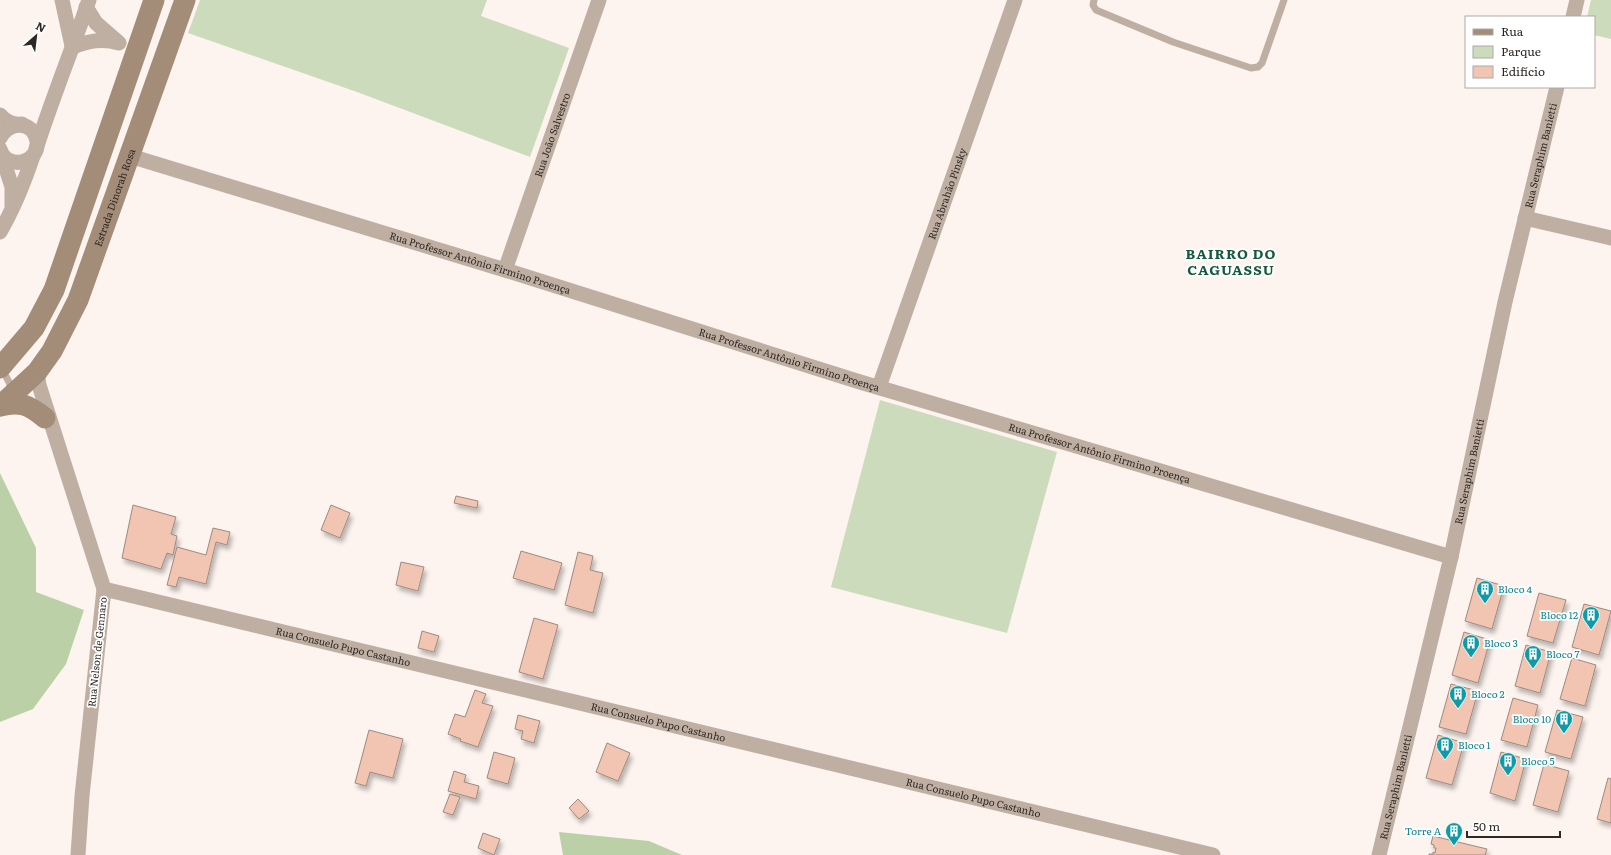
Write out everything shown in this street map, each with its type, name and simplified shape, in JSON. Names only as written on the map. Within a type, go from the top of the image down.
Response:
[{"type":"main road","points":[[0,366],[34,328],[54,290],[154,0]]},
{"type":"main road","name":"Estrada Dinorah Rosa","points":[[0,406],[31,378],[52,351],[78,300],[185,0]]},
{"type":"main road","points":[[31,378],[24,367],[32,345],[34,328]]},
{"type":"main road","points":[[0,406],[12,403],[26,405],[49,425]]},
{"type":"street","points":[[62,0],[73,47]]},
{"type":"street","points":[[72,0],[86,2]]},
{"type":"street","name":"Rua João Salvestro","points":[[505,270],[599,0]]},
{"type":"street","name":"Rua Abrahão Pinsky","points":[[879,388],[1015,0]]},
{"type":"street","points":[[1573,16],[1577,0]]},
{"type":"street","points":[[73,47],[88,41],[108,40],[118,43],[96,23],[86,2]]},
{"type":"street","points":[[0,232],[12,211],[23,186],[50,105],[73,47],[86,2]]},
{"type":"street","name":"Rua Seraphim Banietti","points":[[1379,855],[1451,557],[1503,310],[1557,88]]},
{"type":"street","points":[[0,138],[3,132],[9,127],[31,122],[44,112],[50,105]]},
{"type":"street","points":[[0,115],[5,120],[30,129],[35,135],[37,142],[35,153],[27,160],[20,163],[6,159],[1,151]]},
{"type":"street","points":[[1,151],[12,187],[12,211]]},
{"type":"street","name":"Rua Professor Antônio Firmino Proença","points":[[130,156],[505,270],[879,388],[1451,557]]},
{"type":"street","points":[[1525,218],[1611,238]]},
{"type":"street","name":"Rua Nelson de Gennaro","points":[[31,378],[49,425],[104,589],[82,796],[78,855]]},
{"type":"street","name":"Rua Consuelo Pupo Castanho","points":[[104,589],[1213,855]]},
{"type":"lane","points":[[1094,0],[1093,5],[1096,10],[1173,42],[1251,68],[1258,67],[1262,63],[1284,0]]},
{"type":"lane","points":[[0,366],[10,384],[10,388],[0,406]]},
{"type":"green space","points":[[200,0],[487,0],[481,16],[569,48],[530,157],[357,92],[188,33]]},
{"type":"green space","points":[[1591,0],[1611,0],[1611,39],[1595,35],[1595,16],[1587,16]]},
{"type":"green space","points":[[880,400],[1057,452],[1007,633],[831,587]]},
{"type":"green space","points":[[0,473],[36,548],[36,592],[84,610],[66,664],[33,709],[0,722]]},
{"type":"green space","points":[[559,832],[649,841],[682,855],[563,855]]},
{"type":"building","points":[[456,496],[478,501],[477,508],[454,503]]},
{"type":"building","points":[[133,505],[176,517],[171,534],[177,536],[173,555],[167,553],[161,569],[122,558]]},
{"type":"building","points":[[331,505],[350,513],[340,538],[321,530]]},
{"type":"building","points":[[213,528],[230,532],[227,545],[216,542],[206,584],[179,577],[176,587],[167,585],[177,547],[206,555]]},
{"type":"building","points":[[521,551],[562,563],[554,590],[513,578]]},
{"type":"building","points":[[578,552],[593,556],[590,570],[603,573],[593,613],[565,605]]},
{"type":"building","points":[[401,562],[424,567],[418,591],[396,585]]},
{"type":"building","name":"Bloco 4","points":[[1477,578],[1504,586],[1492,629],[1465,621]]},
{"type":"building","points":[[1539,593],[1566,600],[1553,643],[1527,636]]},
{"type":"building","name":"Bloco 12","points":[[1584,604],[1611,611],[1599,655],[1572,647]]},
{"type":"building","points":[[534,618],[558,625],[543,679],[519,672]]},
{"type":"building","points":[[422,631],[439,636],[434,652],[418,648]]},
{"type":"building","name":"Bloco 3","points":[[1464,632],[1490,640],[1478,683],[1452,675]]},
{"type":"building","name":"Bloco 7","points":[[1526,645],[1551,652],[1540,693],[1515,686]]},
{"type":"building","points":[[1572,658],[1596,665],[1585,706],[1560,699]]},
{"type":"building","name":"Bloco 2","points":[[1451,684],[1478,691],[1466,734],[1439,727]]},
{"type":"building","points":[[475,690],[486,694],[482,703],[493,706],[478,747],[460,741],[461,739],[448,734],[455,714],[465,717]]},
{"type":"building","points":[[1513,698],[1538,705],[1527,747],[1501,740]]},
{"type":"building","name":"Bloco 10","points":[[1557,710],[1583,717],[1571,759],[1545,752]]},
{"type":"building","points":[[518,715],[540,721],[534,743],[521,739],[523,731],[515,729]]},
{"type":"building","points":[[369,730],[403,739],[393,778],[370,772],[366,786],[355,783]]},
{"type":"building","name":"Bloco 1","points":[[1438,735],[1464,743],[1452,785],[1426,778]]},
{"type":"building","points":[[607,743],[630,753],[618,781],[596,772]]},
{"type":"building","points":[[494,752],[515,758],[508,784],[487,778]]},
{"type":"building","name":"Bloco 5","points":[[1501,752],[1526,759],[1515,801],[1490,793]]},
{"type":"building","points":[[1544,764],[1569,771],[1558,812],[1533,805]]},
{"type":"building","points":[[454,771],[466,775],[464,782],[479,786],[476,799],[448,791]]},
{"type":"building","points":[[1608,778],[1611,779],[1611,823],[1597,819]]},
{"type":"building","points":[[450,794],[460,797],[453,815],[443,812]]},
{"type":"building","points":[[578,799],[589,811],[579,819],[569,808]]},
{"type":"building","points":[[483,833],[500,839],[494,855],[478,848]]},
{"type":"building","name":"Torre A","points":[[1433,836],[1487,849],[1485,855],[1429,855],[1433,854],[1433,852],[1435,853],[1436,848],[1434,848],[1434,845],[1431,844]]},
{"type":"place","name":"Bloco 4","points":[[1485,604]]},
{"type":"place","name":"Bloco 12","points":[[1591,630]]},
{"type":"place","name":"Bloco 3","points":[[1471,658]]},
{"type":"place","name":"Bloco 7","points":[[1533,669]]},
{"type":"place","name":"Bloco 2","points":[[1458,709]]},
{"type":"place","name":"Bloco 10","points":[[1564,734]]},
{"type":"place","name":"Bloco 1","points":[[1445,760]]},
{"type":"place","name":"Bloco 5","points":[[1508,776]]},
{"type":"place","name":"Torre A","points":[[1454,846]]},
{"type":"district","name":"BAIRRO DO CAGUASSU","points":[[1231,262]]}]
